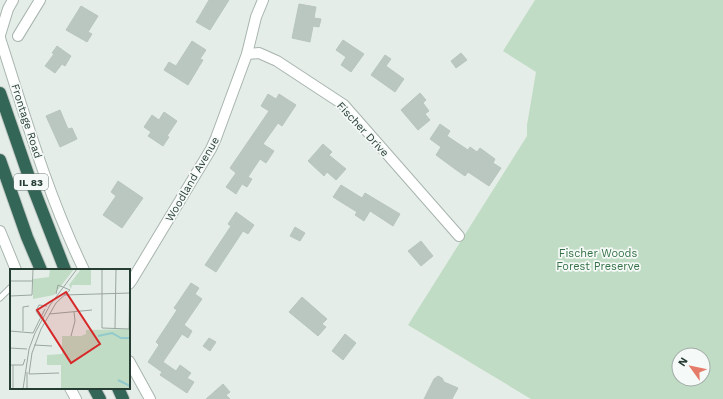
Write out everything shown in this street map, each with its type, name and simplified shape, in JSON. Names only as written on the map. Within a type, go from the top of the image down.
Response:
[{"type":"highway","name":"IL 83","points":[[0,93],[29,178],[65,269]]},
{"type":"highway","name":"IL 83","points":[[0,160],[27,238],[41,269]]},
{"type":"highway","points":[[95,389],[100,399]]},
{"type":"highway","points":[[118,389],[123,399]]},
{"type":"street","name":"Frontage Road","points":[[13,0],[8,9],[0,36],[42,169],[84,269]]},
{"type":"street","points":[[18,36],[40,0]]},
{"type":"street","name":"Woodland Avenue","points":[[130,282],[214,143],[247,54],[256,17],[263,0]]},
{"type":"street","name":"Fischer Drive","points":[[247,54],[259,53],[277,61],[344,105],[459,236]]},
{"type":"street","points":[[0,231],[16,269]]},
{"type":"street","points":[[130,363],[150,399]]},
{"type":"street","points":[[71,389],[76,399]]},
{"type":"lane","points":[[0,298],[10,288]]},
{"type":"green space","name":"Fischer Woods Forest Preserve","points":[[535,0],[723,0],[723,399],[531,399],[408,325],[527,136],[527,125],[536,72],[503,51]]},
{"type":"building","points":[[209,0],[229,0],[210,30],[196,22]]},
{"type":"building","points":[[299,4],[316,7],[314,18],[321,19],[319,27],[313,26],[310,42],[292,38]]},
{"type":"building","points":[[81,6],[98,16],[88,32],[92,34],[87,42],[66,30]]},
{"type":"building","points":[[343,40],[364,54],[351,72],[341,65],[346,57],[336,50]]},
{"type":"building","points":[[192,41],[206,50],[200,59],[203,60],[188,85],[164,70],[169,62],[176,66]]},
{"type":"building","points":[[57,46],[71,56],[65,66],[62,64],[55,73],[45,66],[54,54],[52,53]]},
{"type":"building","points":[[461,53],[467,60],[456,68],[451,61]]},
{"type":"building","points":[[385,55],[391,59],[386,66],[404,79],[395,92],[371,75]]},
{"type":"building","points":[[420,93],[426,100],[423,103],[429,111],[425,114],[430,120],[418,130],[401,110]]},
{"type":"building","points":[[268,94],[276,99],[279,94],[296,105],[282,126],[278,123],[263,144],[274,151],[266,163],[260,159],[248,177],[252,179],[247,187],[242,184],[236,194],[226,187],[236,173],[230,168],[269,111],[261,106]]},
{"type":"building","points":[[60,110],[68,129],[72,128],[77,139],[60,147],[46,116]]},
{"type":"building","points":[[164,112],[177,121],[167,136],[169,137],[163,146],[148,136],[151,132],[144,127],[152,115],[159,120]]},
{"type":"building","points":[[440,124],[450,131],[447,136],[468,150],[470,147],[477,152],[480,148],[495,159],[493,163],[501,168],[489,186],[468,172],[465,176],[436,155],[441,147],[430,139]]},
{"type":"building","points":[[323,144],[332,152],[329,155],[346,169],[336,180],[327,172],[324,176],[308,161]]},
{"type":"building","points":[[118,181],[143,198],[122,228],[103,215],[116,196],[111,192]]},
{"type":"building","points":[[341,185],[362,198],[365,193],[400,214],[393,226],[370,211],[364,221],[355,215],[357,212],[333,197]]},
{"type":"building","points":[[236,212],[254,225],[248,234],[243,231],[216,272],[205,265],[231,226],[228,224]]},
{"type":"building","points":[[295,227],[305,233],[300,241],[290,236]]},
{"type":"building","points":[[421,241],[433,256],[421,266],[408,251]]},
{"type":"building","points":[[191,283],[199,288],[195,294],[202,299],[184,325],[192,331],[188,338],[182,334],[163,362],[176,371],[180,365],[191,373],[187,378],[194,382],[187,393],[160,375],[162,372],[148,362],[159,345],[156,342],[177,310],[174,308]]},
{"type":"building","points":[[302,297],[327,319],[322,324],[326,327],[318,336],[289,312]]},
{"type":"building","points":[[345,334],[356,343],[343,360],[332,351]]},
{"type":"building","points":[[209,338],[216,342],[210,351],[203,346]]},
{"type":"building","points":[[438,376],[442,378],[444,382],[458,388],[452,399],[424,399],[434,379]]},
{"type":"building","points":[[223,384],[230,392],[226,395],[230,399],[206,399]]}]
